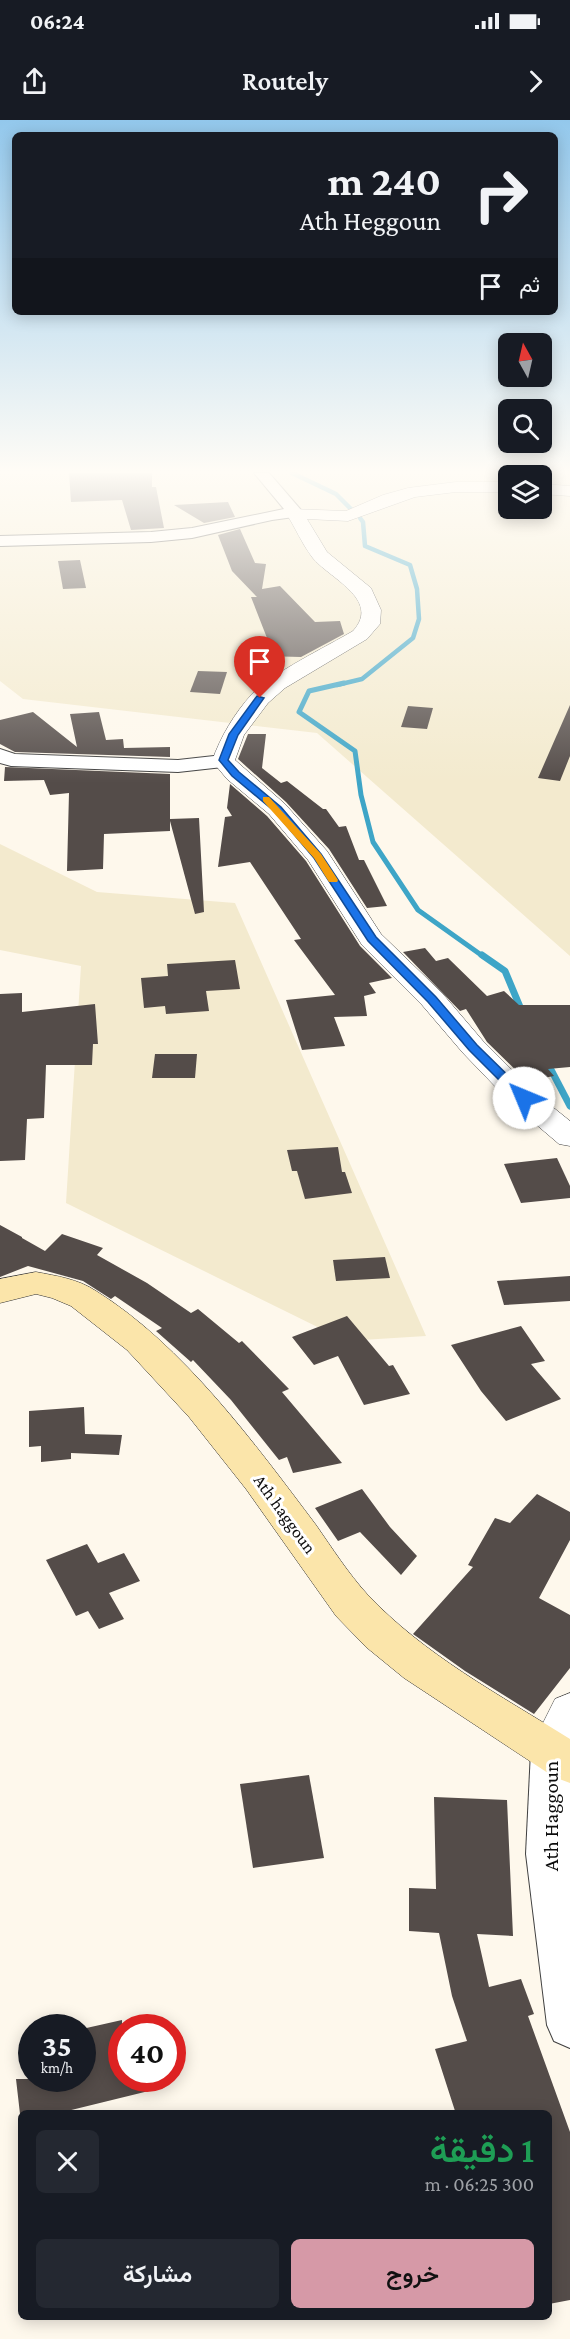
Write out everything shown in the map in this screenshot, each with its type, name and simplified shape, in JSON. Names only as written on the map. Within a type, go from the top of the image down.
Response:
[{"type":"main road","name":"Ath haggoun","points":[[0,1291],[36,1283],[61,1288],[83,1298],[140,1341],[202,1408],[260,1479],[351,1604],[381,1635],[419,1665],[561,1757]]},
{"type":"street","points":[[224,760],[233,734],[260,698],[278,684],[360,635],[370,624],[371,610],[364,592],[346,577]]},
{"type":"street","points":[[0,755],[11,760],[178,766],[224,760]]},
{"type":"street","points":[[224,760],[236,774],[277,809],[318,856],[371,939],[432,999],[473,1047],[524,1098],[570,1137]]},
{"type":"street","points":[[561,1757],[570,1712]]},
{"type":"street","name":"Ath Haggoun","points":[[561,1757],[547,1854],[570,2025]]},
{"type":"shaded area","points":[[0,577],[570,577],[570,956],[317,733],[23,699],[0,681]]},
{"type":"shaded area","points":[[0,844],[97,892],[235,903],[426,1336],[346,1341],[66,1203],[81,966],[0,950]]},
{"type":"building","points":[[61,577],[84,577],[86,588],[63,589]]},
{"type":"building","points":[[237,577],[264,577],[262,589],[280,586],[315,622],[340,621],[344,634],[301,657],[263,656],[267,638],[251,597],[257,597]]},
{"type":"building","points":[[198,671],[227,672],[220,694],[190,692]]},
{"type":"building","points":[[570,705],[570,756],[560,781],[538,778]]},
{"type":"building","points":[[408,706],[433,708],[427,729],[401,727]]},
{"type":"building","points":[[33,712],[77,747],[70,714],[99,712],[106,740],[123,739],[124,748],[170,747],[170,757],[15,752],[0,744],[0,720]]},
{"type":"building","points":[[248,734],[266,734],[262,768],[281,783],[287,781],[326,809],[339,827],[346,826],[359,860],[364,860],[387,906],[367,908],[329,849],[286,802],[238,759]]},
{"type":"building","points":[[5,767],[170,774],[170,819],[199,818],[204,912],[195,914],[170,821],[170,831],[104,834],[103,869],[67,871],[69,793],[50,795],[44,780],[4,781]]},
{"type":"building","points":[[230,784],[267,816],[306,861],[360,946],[392,978],[369,983],[376,993],[364,996],[367,1016],[334,1017],[345,1046],[302,1050],[286,1000],[335,995],[294,940],[301,939],[250,862],[218,867],[225,817],[232,816],[227,808]]},
{"type":"building","points":[[425,948],[436,961],[448,958],[487,996],[504,991],[519,1005],[570,1005],[570,1067],[548,1069],[554,1076],[527,1081],[487,1042],[466,1009],[460,1011],[403,952]]},
{"type":"building","points":[[235,960],[240,989],[206,991],[209,1011],[166,1014],[165,1006],[144,1008],[141,978],[168,976],[167,964]]},
{"type":"building","points":[[22,993],[22,1012],[95,1004],[98,1044],[93,1044],[92,1065],[46,1065],[44,1118],[27,1119],[25,1160],[0,1161],[0,994]]},
{"type":"building","points":[[155,1054],[197,1054],[195,1078],[152,1078]]},
{"type":"building","points":[[338,1147],[342,1172],[345,1172],[352,1193],[305,1199],[297,1171],[292,1171],[287,1150]]},
{"type":"building","points":[[557,1158],[570,1186],[570,1198],[521,1203],[504,1164]]},
{"type":"building","points":[[0,1225],[45,1251],[62,1234],[103,1248],[97,1255],[147,1283],[191,1313],[198,1309],[239,1343],[242,1341],[289,1389],[282,1392],[342,1463],[293,1473],[287,1457],[279,1460],[231,1400],[193,1360],[191,1362],[156,1331],[162,1328],[115,1296],[111,1299],[83,1281],[28,1266],[0,1277]]},
{"type":"building","points":[[385,1257],[390,1278],[336,1281],[333,1260]]},
{"type":"building","points":[[570,1276],[570,1301],[504,1305],[497,1281]]},
{"type":"building","points":[[347,1316],[389,1366],[393,1365],[410,1394],[364,1405],[338,1356],[314,1365],[292,1337]]},
{"type":"building","points":[[521,1326],[545,1361],[531,1364],[561,1399],[506,1421],[481,1391],[451,1345]]},
{"type":"building","points":[[84,1407],[85,1434],[122,1435],[119,1455],[71,1453],[71,1459],[41,1462],[41,1446],[29,1447],[29,1411]]},
{"type":"building","points":[[362,1489],[390,1527],[417,1556],[401,1575],[360,1532],[338,1541],[315,1508]]},
{"type":"building","points":[[537,1494],[570,1512],[570,1540],[539,1598],[570,1615],[570,1668],[534,1714],[465,1671],[413,1634],[473,1567],[468,1565],[495,1518],[510,1523]]},
{"type":"building","points":[[87,1544],[98,1563],[124,1553],[140,1581],[109,1593],[124,1619],[99,1629],[88,1611],[76,1616],[46,1560]]},
{"type":"building","points":[[309,1775],[324,1858],[253,1868],[240,1784]]},
{"type":"building","points":[[434,1797],[507,1800],[513,1936],[477,1934],[489,1987],[521,1979],[534,2014],[528,2016],[570,2132],[570,2300],[552,2303],[552,2110],[455,2110],[435,2049],[467,2041],[452,1996],[439,1933],[409,1931],[409,1888],[436,1889]]},
{"type":"building","points":[[108,2023],[108,2092],[145,2092],[71,2110],[20,2110],[16,2079],[18,2079],[18,2092],[96,2092],[96,2026]]},
{"type":"waterway","points":[[337,685],[362,679],[413,638],[419,619],[417,589],[413,577]]},
{"type":"waterway","points":[[344,683],[309,691],[299,712],[355,751],[361,795],[373,842],[418,910],[484,957]]},
{"type":"waterway","points":[[482,955],[505,971],[523,1014]]},
{"type":"waterway","points":[[547,1062],[570,1106]]},
{"type":"slow traffic","points":[[266,799],[318,856],[333,880]]},
{"type":"route","points":[[260,698],[249,716],[233,734],[224,760],[236,774],[277,809],[318,856],[371,939],[432,999],[473,1047],[524,1098]]}]
